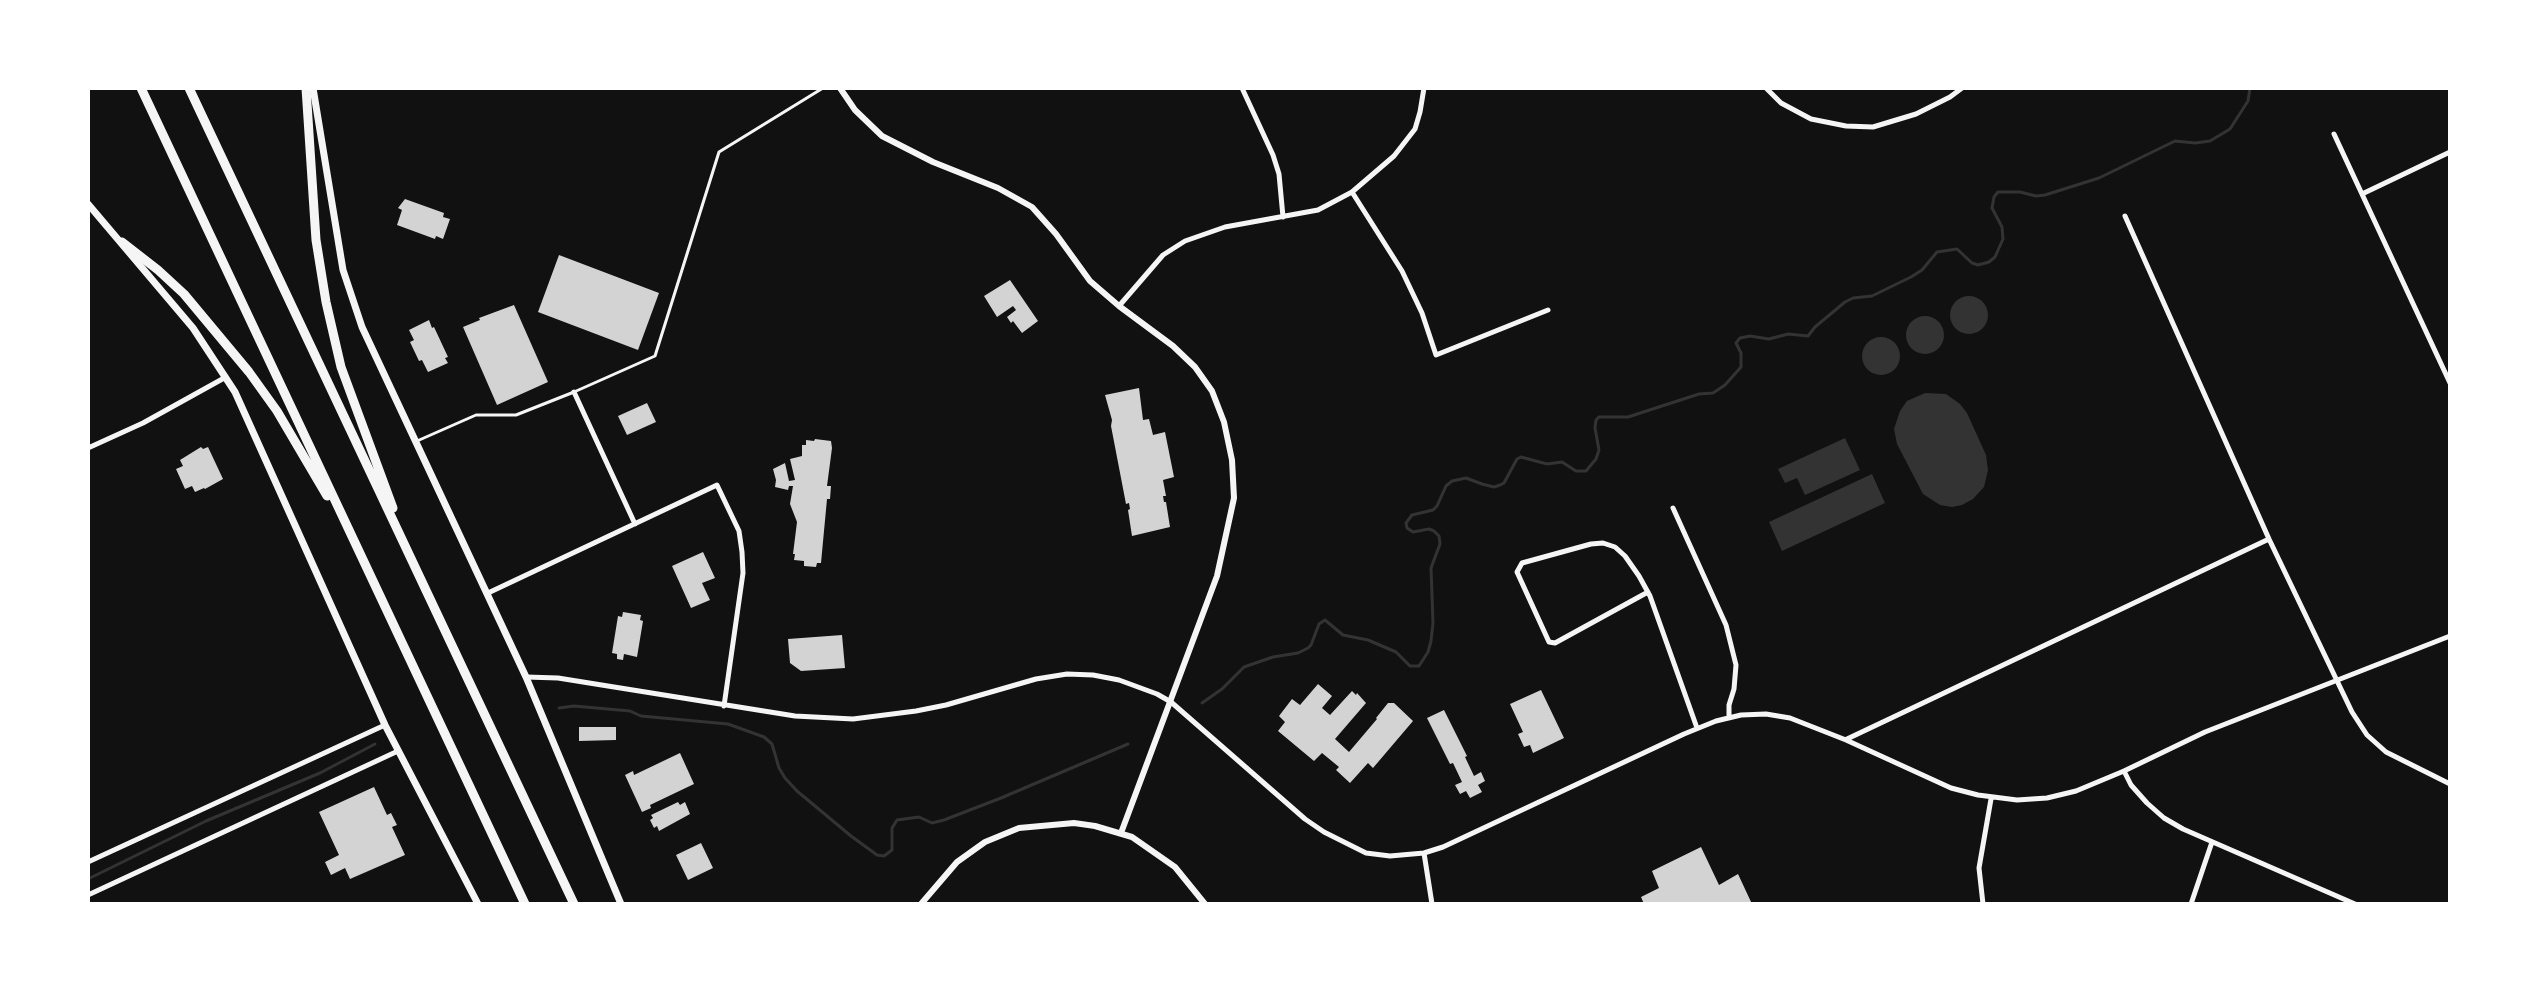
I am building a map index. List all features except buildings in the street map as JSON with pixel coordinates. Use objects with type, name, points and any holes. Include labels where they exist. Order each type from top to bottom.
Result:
[{"type":"highway","points":[[141,88],[525,904]]},
{"type":"highway","points":[[189,88],[574,904]]},
{"type":"highway","points":[[306,88],[316,240],[326,302],[341,367],[415,568]]},
{"type":"highway","points":[[122,242],[184,294],[249,372],[277,411],[357,546]]},
{"type":"main road","points":[[313,88],[343,270],[362,327],[526,677],[621,904]]},
{"type":"main road","points":[[88,204],[193,328],[226,376],[245,411],[385,725],[478,904]]},
{"type":"street","points":[[840,88],[855,110],[882,136],[933,162],[998,188],[1032,207],[1090,281],[1195,367],[1212,391],[1224,422],[1232,460],[1234,498],[1217,576],[1121,833]]},
{"type":"street","points":[[1242,88],[1273,155],[1279,174],[1283,217]]},
{"type":"street","points":[[1119,306],[1155,263],[1185,241],[1225,227],[1318,210],[1352,192],[1394,156],[1415,129],[1424,88]]},
{"type":"street","points":[[1766,88],[1781,103],[1811,119],[1846,126],[1873,127],[1916,114],[1962,88]]},
{"type":"street","points":[[2334,134],[2449,380]]},
{"type":"street","points":[[2362,194],[2450,152]]},
{"type":"street","points":[[1352,192],[1402,271],[1422,313],[1436,355],[1548,310]]},
{"type":"street","points":[[2125,216],[2269,539],[2336,680],[2367,735],[2386,752],[2450,784]]},
{"type":"street","points":[[88,448],[143,423],[226,376]]},
{"type":"street","points":[[574,392],[635,524]]},
{"type":"street","points":[[488,593],[717,485],[739,531],[743,573],[724,706]]},
{"type":"street","points":[[1673,508],[1726,625],[1736,665],[1729,717]]},
{"type":"street","points":[[1846,740],[2269,539]]},
{"type":"street","points":[[1648,592],[1555,643],[1549,642],[1517,572],[1518,566],[1536,558],[1603,543],[1615,547],[1625,556],[1648,592],[1697,728]]},
{"type":"street","points":[[526,677],[558,678],[795,716],[853,719],[946,705],[1036,679],[1067,674],[1119,680],[1171,702],[1324,832],[1366,853],[1390,856],[1424,853],[1462,840],[1697,728],[1729,717],[1754,713],[1778,716],[1846,740],[1951,788],[1991,799],[2047,798],[2076,791],[2205,732],[2450,636]]},
{"type":"street","points":[[88,862],[385,725]]},
{"type":"street","points":[[88,895],[398,751]]},
{"type":"street","points":[[2124,771],[2131,785],[2164,818],[2355,904]]},
{"type":"street","points":[[1983,904],[1979,868],[1991,799]]},
{"type":"street","points":[[921,904],[957,862],[985,842],[1036,824],[1074,823],[1132,837],[1175,867],[1205,904]]},
{"type":"street","points":[[2191,904],[2212,842]]},
{"type":"street","points":[[1424,853],[1432,904]]},
{"type":"lane","points":[[416,442],[476,415],[516,415],[655,356],[719,152],[823,88]]},
{"type":"shaded area","points":[[1969,296],[1983,301],[1988,315],[1983,329],[1969,334],[1955,329],[1950,315],[1955,301]]},
{"type":"shaded area","points":[[1925,316],[1939,321],[1944,335],[1939,349],[1925,354],[1911,349],[1906,335],[1911,321]]},
{"type":"shaded area","points":[[1881,337],[1895,342],[1900,356],[1895,370],[1881,375],[1867,370],[1862,356],[1867,342]]},
{"type":"shaded area","points":[[1925,393],[1946,394],[1960,404],[1986,455],[1988,470],[1984,487],[1962,505],[1940,505],[1923,494],[1897,444],[1894,429],[1900,411],[1907,401]]},
{"type":"shaded area","points":[[1845,438],[1860,470],[1805,495],[1797,478],[1785,483],[1778,469]]},
{"type":"shaded area","points":[[1872,474],[1885,503],[1782,551],[1769,522]]},
{"type":"waterway","points":[[1202,703],[1244,667],[1308,648],[1319,624],[1325,620],[1343,635],[1368,640],[1396,652],[1410,666],[1419,666],[1431,641],[1431,568],[1440,544],[1439,536],[1434,531],[1413,532],[1406,523],[1412,515],[1433,510],[1452,481],[1466,478],[1494,487],[1500,485],[1521,457],[1547,464],[1562,462],[1576,471],[1586,471],[1599,450],[1595,428],[1599,417],[1628,417],[1699,394],[1713,393],[1741,367],[1741,353],[1736,343],[1740,338],[1769,339],[1788,334],[1808,336],[1845,302],[1872,296],[1911,277],[1922,270],[1937,252],[1957,249],[1972,263],[1989,262],[1995,257],[2003,239],[2002,227],[1992,208],[1998,192],[2045,195],[2099,178],[2175,141],[2210,141],[2230,129],[2248,101],[2250,88]]},
{"type":"waterway","points":[[559,708],[574,706],[630,711],[641,716],[728,724],[764,737],[772,744],[785,778],[797,791],[851,836],[877,855],[884,856],[892,850],[892,828],[897,820],[919,817],[932,823],[944,820],[1128,744]]},
{"type":"waterway","points":[[88,879],[206,821],[320,773],[375,744]]}]
